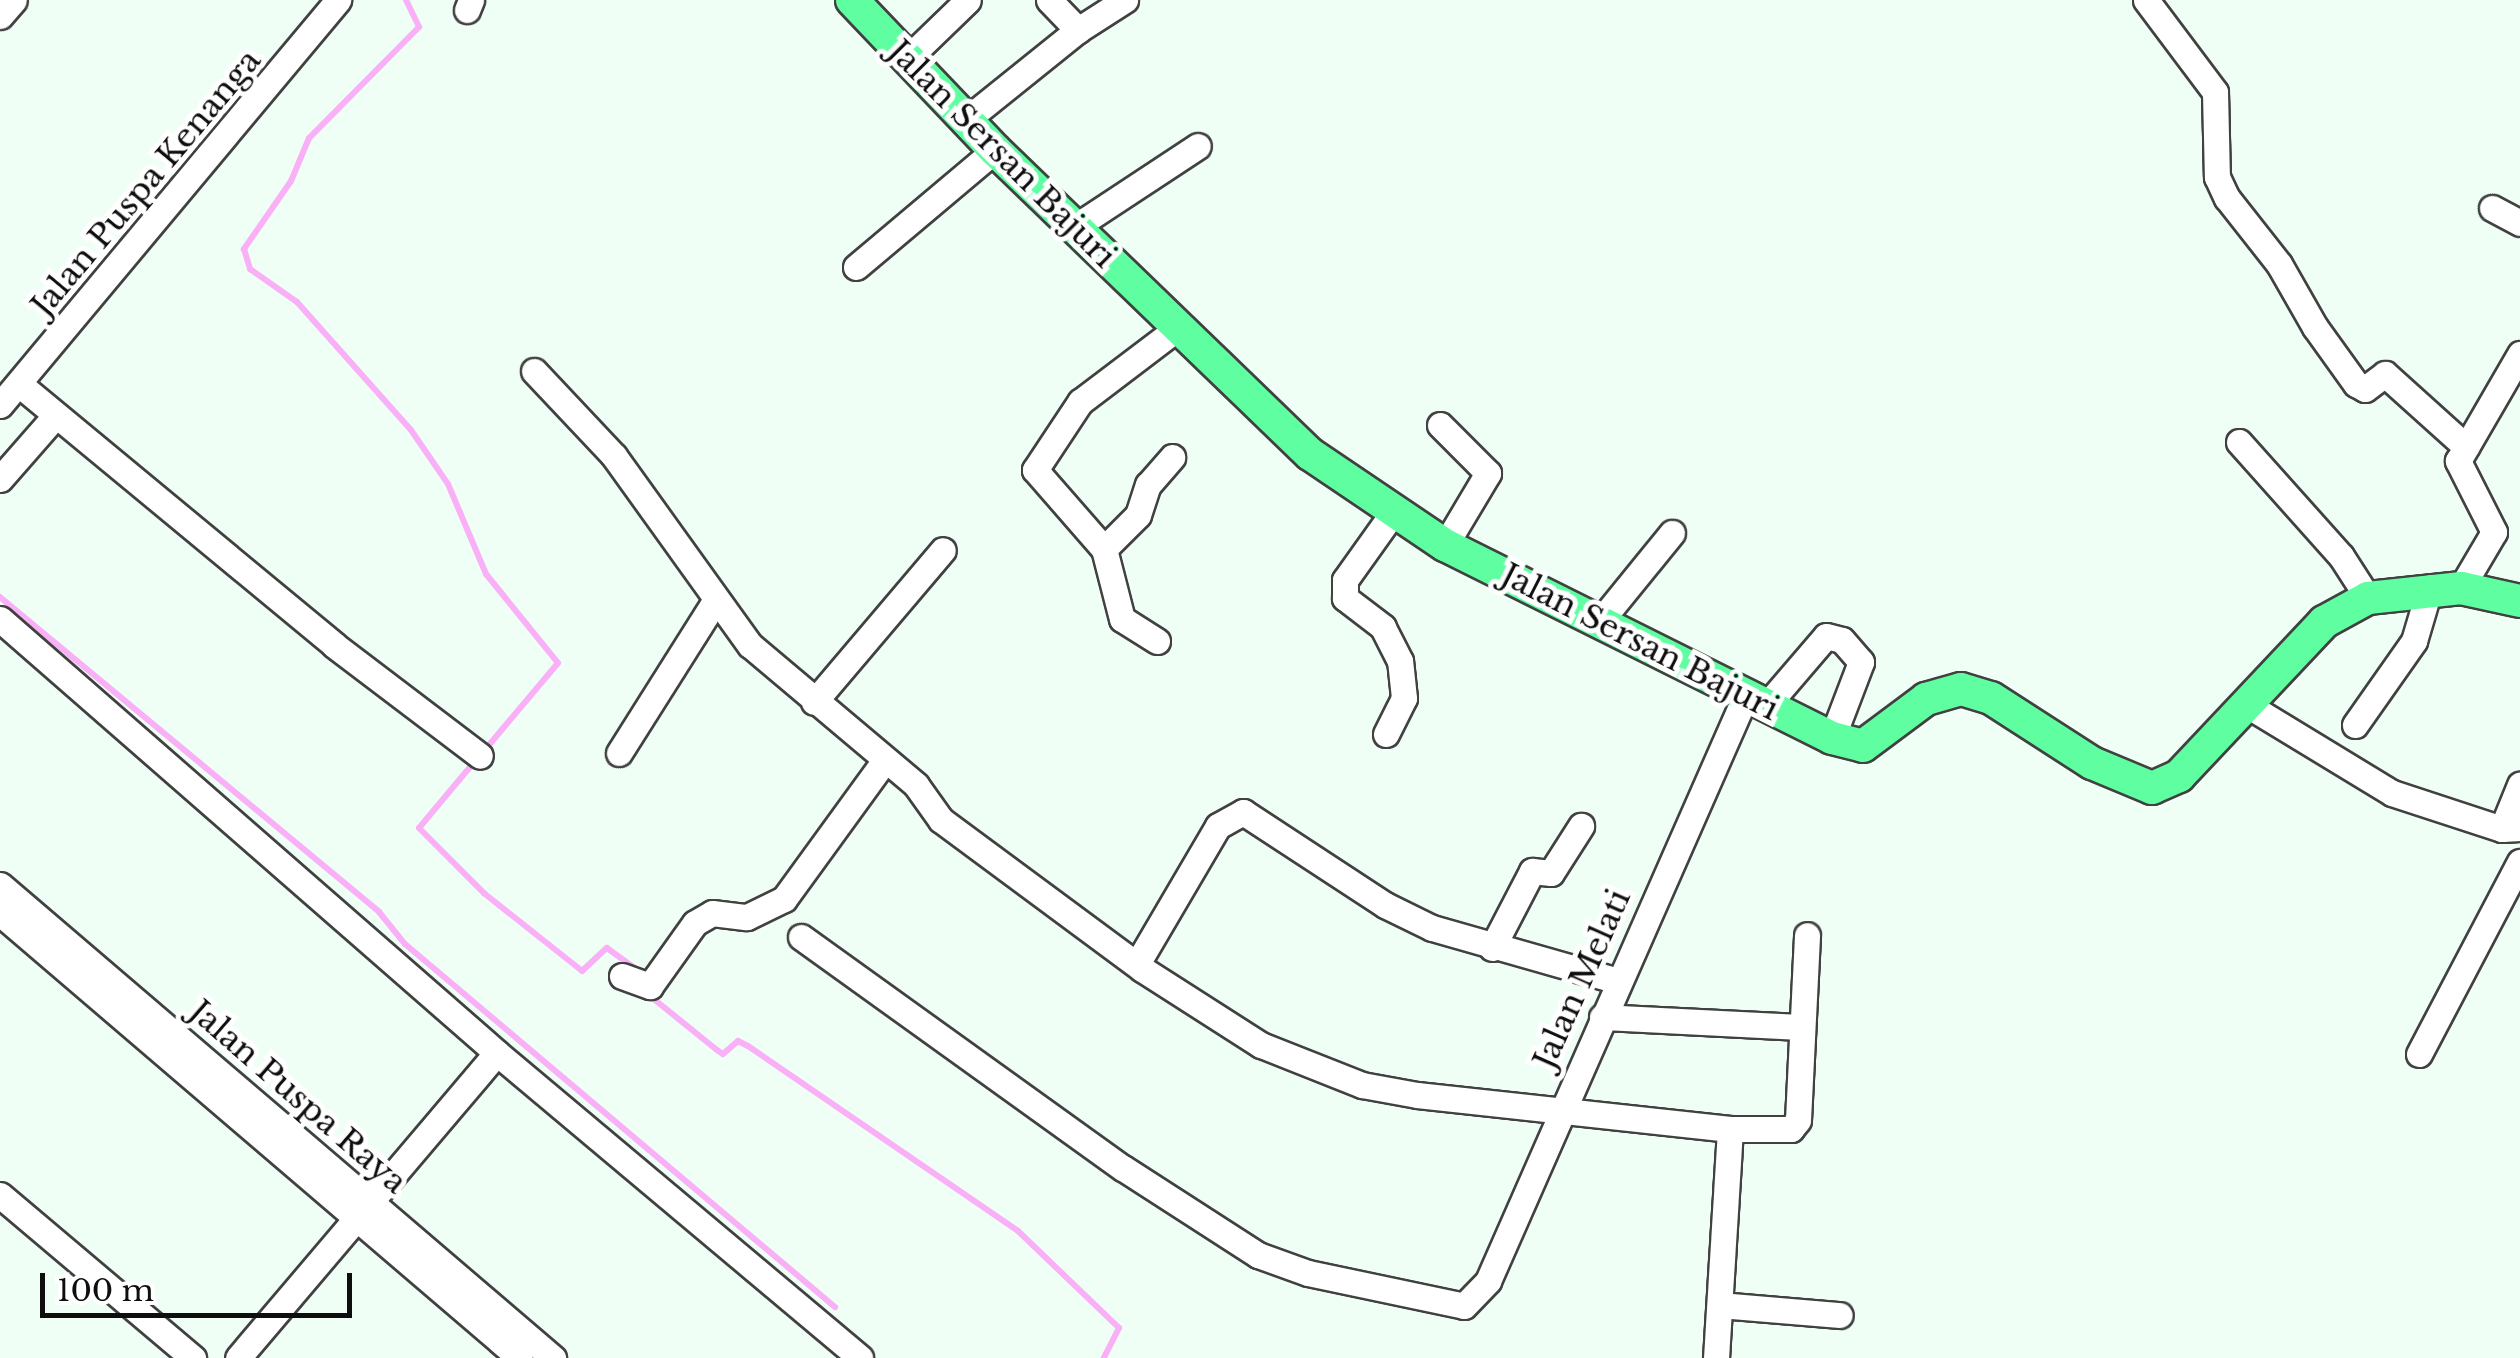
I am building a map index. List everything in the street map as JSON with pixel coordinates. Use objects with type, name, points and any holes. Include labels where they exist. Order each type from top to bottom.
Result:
[{"type":"main road","name":"Jalan Sersan Bajuri","points":[[852,0],[995,150],[1176,329],[1310,454],[1392,514],[1445,545],[1602,618],[1832,738],[1863,746],[1926,699],[1961,689],[1991,698],[2092,763],[2152,788],[2179,776],[2324,622],[2368,598],[2446,588],[2520,601]]},
{"type":"street","points":[[0,16],[14,0]]},
{"type":"street","points":[[906,60],[968,0]]},
{"type":"street","points":[[1049,0],[1078,30]]},
{"type":"street","points":[[966,120],[1078,30],[1125,0]]},
{"type":"street","points":[[2146,0],[2216,92],[2217,177],[2315,327],[2356,384],[2365,390],[2385,374],[2466,447]]},
{"type":"street","name":"Jalan Puspa Kenanga","points":[[0,405],[332,3]]},
{"type":"street","points":[[1075,227],[1198,146]]},
{"type":"street","points":[[856,268],[995,150]]},
{"type":"street","points":[[2492,208],[2520,224]]},
{"type":"street","points":[[1156,641],[1122,620],[1104,549],[1035,470],[1080,402],[1176,329]]},
{"type":"street","points":[[2355,725],[2414,641],[2429,610],[2494,532],[2459,472],[2466,447],[2520,354]]},
{"type":"street","points":[[534,371],[614,456],[715,602],[750,644],[916,785],[941,820],[1136,964],[1244,1036],[1362,1085],[1559,1112],[1730,1129],[1797,1124],[1798,1026],[1807,935]]},
{"type":"street","points":[[19,384],[480,756]]},
{"type":"street","points":[[0,479],[56,415]]},
{"type":"street","points":[[1440,425],[1488,473],[1445,545]]},
{"type":"street","points":[[2239,442],[2342,556],[2368,598]]},
{"type":"street","points":[[1104,549],[1138,516],[1148,485],[1172,457]]},
{"type":"street","points":[[1386,734],[1404,698],[1400,662],[1383,627],[1345,598],[1345,580],[1392,514]]},
{"type":"street","points":[[1602,618],[1672,533]]},
{"type":"street","points":[[814,702],[943,550]]},
{"type":"street","points":[[619,754],[715,602]]},
{"type":"street","points":[[0,619],[497,1053],[860,1358]]},
{"type":"street","name":"Jalan Melati","points":[[800,937],[1122,1168],[1258,1256],[1456,1306],[1471,1304],[1482,1292],[1618,981],[1756,701],[1826,636],[1842,640],[1861,662],[1832,738]]},
{"type":"street","points":[[2244,703],[2392,793],[2511,829],[2520,785]]},
{"type":"street","points":[[622,976],[650,986],[696,922],[712,913],[747,917],[784,899],[885,760]]},
{"type":"street","points":[[1136,964],[1218,826],[1234,812],[1252,814],[1385,905],[1492,948],[1618,981]]},
{"type":"street","points":[[1492,948],[1532,871],[1551,873],[1581,826]]},
{"type":"street","points":[[2419,1054],[2520,862]]},
{"type":"street","name":"Jalan Puspa Raya","points":[[0,886],[363,1210],[520,1358]]},
{"type":"street","name":"Jalan Puspa Raya","points":[[0,913],[363,1210],[553,1358]]},
{"type":"street","points":[[1602,1017],[1798,1026]]},
{"type":"street","points":[[238,1358],[497,1053]]},
{"type":"street","points":[[1716,1358],[1730,1129]]},
{"type":"street","points":[[0,1195],[193,1358]]},
{"type":"street","points":[[1720,1304],[1840,1315]]},
{"type":"waterway","points":[[406,0],[419,27],[309,138],[291,181],[244,249],[250,269],[297,302],[411,430],[448,484],[486,574],[558,663],[483,752]]},
{"type":"waterway","points":[[0,597],[379,912],[405,944],[835,1307]]},
{"type":"waterway","points":[[475,761],[419,828],[485,894],[582,971],[607,948],[639,971]]},
{"type":"waterway","points":[[660,991],[655,1000],[717,1050],[723,1054],[738,1041],[748,1046],[1018,1231],[1119,1328],[1104,1358]]}]
